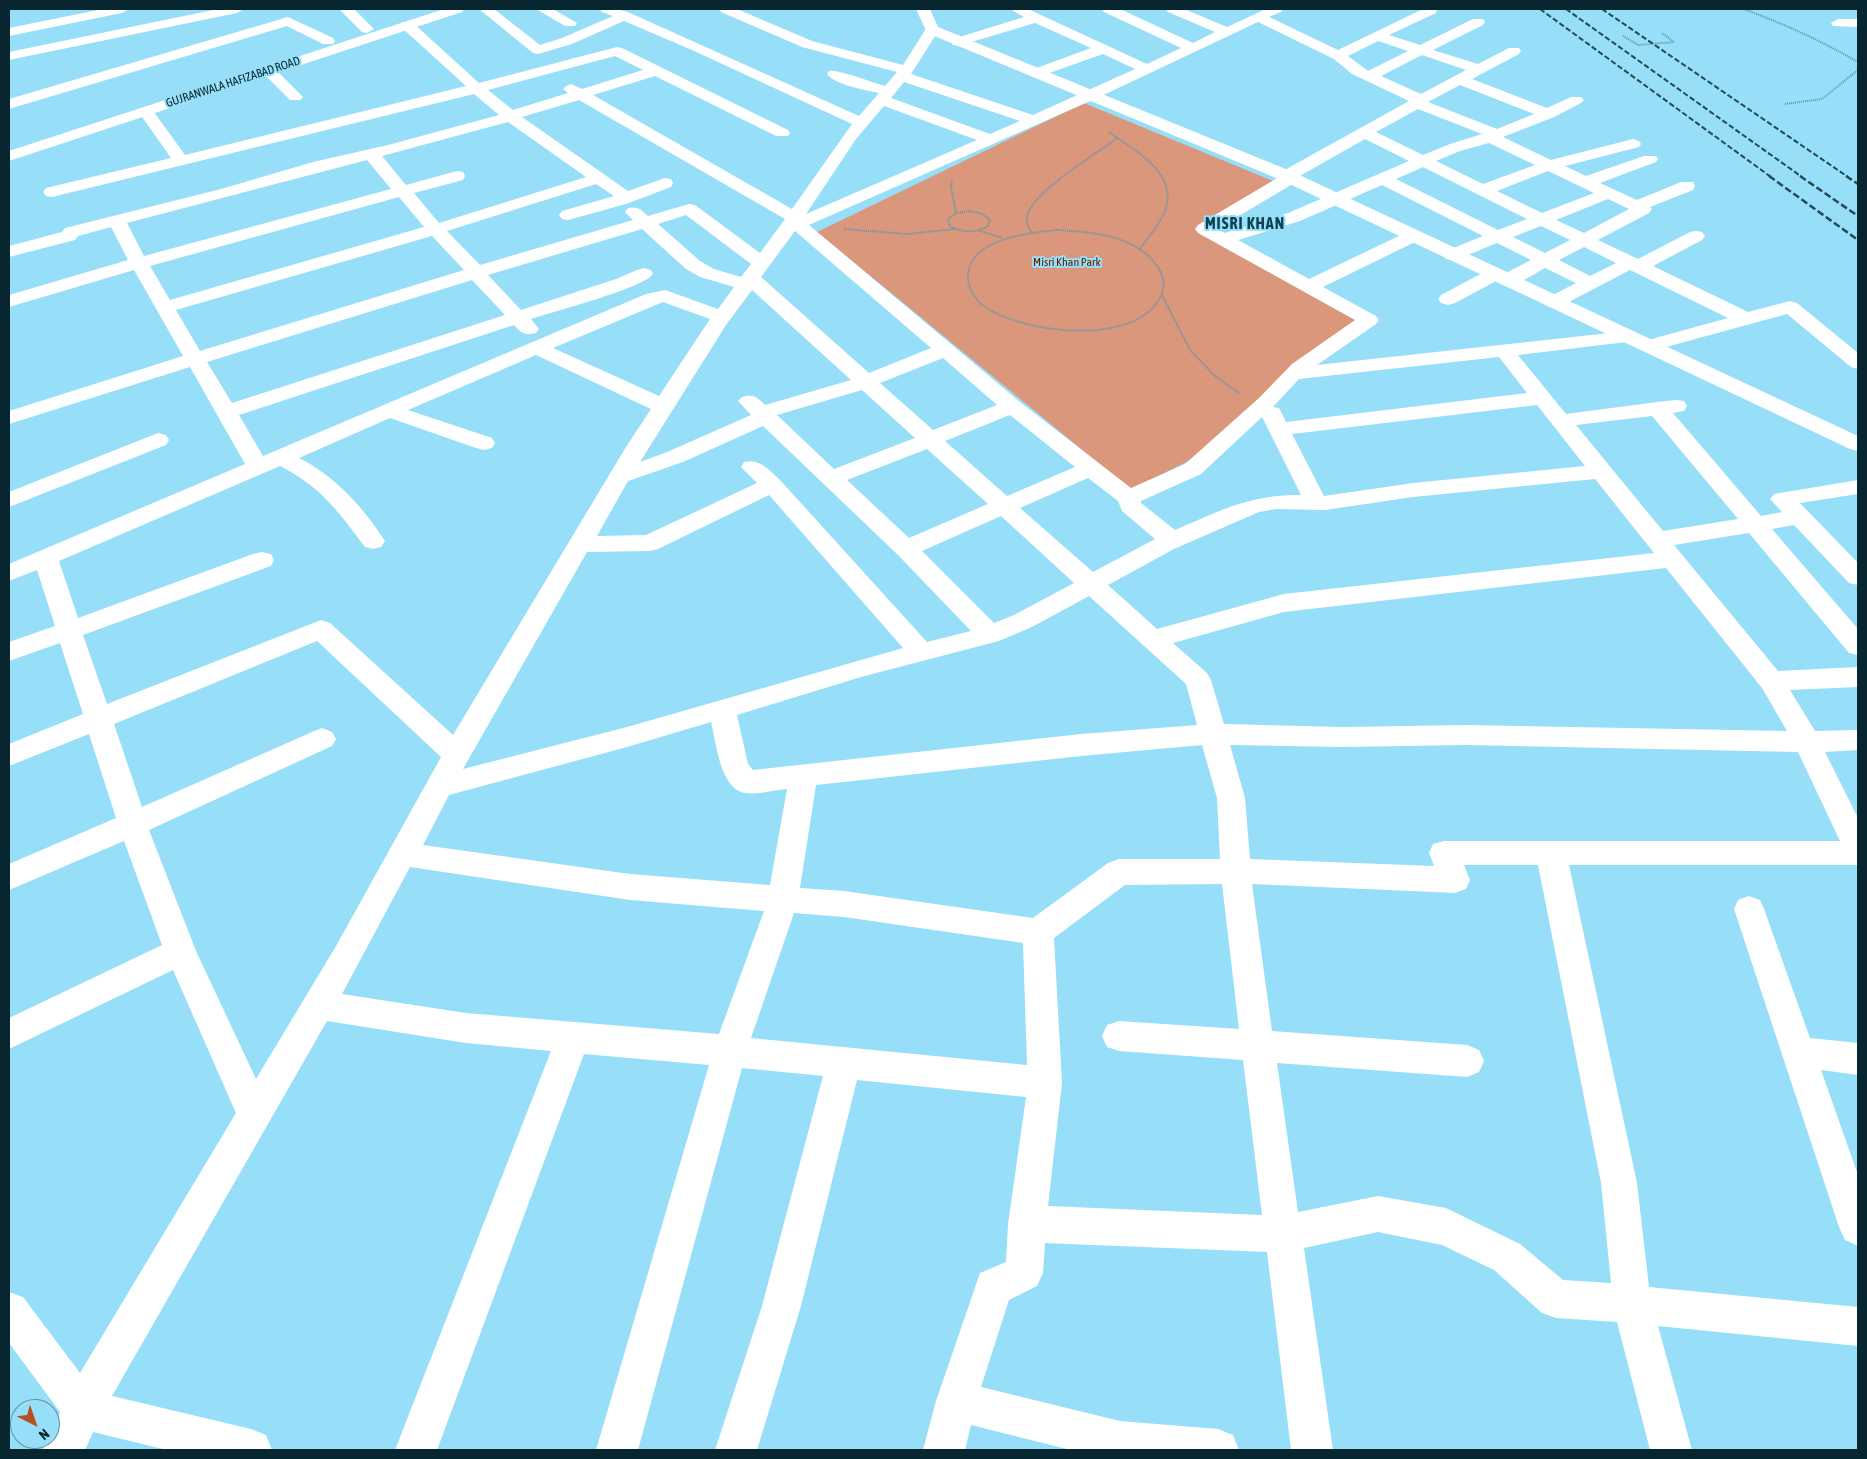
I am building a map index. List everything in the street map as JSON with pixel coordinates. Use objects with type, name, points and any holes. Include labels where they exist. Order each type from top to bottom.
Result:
[{"type":"street","points":[[9,32],[122,9]]},
{"type":"street","points":[[157,9],[168,23]]},
{"type":"street","points":[[9,56],[237,9]]},
{"type":"street","points":[[346,9],[367,29]]},
{"type":"street","name":"GUJRANWALA HAFIZABAD ROAD","points":[[9,156],[269,71],[429,9]]},
{"type":"street","name":"GUJRANWALA HAFIZABAD ROAD","points":[[9,144],[367,29],[402,19],[457,9]]},
{"type":"street","points":[[486,9],[538,50],[568,41],[625,16]]},
{"type":"street","points":[[549,12],[572,9]]},
{"type":"street","points":[[607,9],[652,27],[862,123]]},
{"type":"street","points":[[726,9],[895,84],[990,139]]},
{"type":"street","points":[[748,19],[761,9]]},
{"type":"street","points":[[1017,9],[1148,69]]},
{"type":"street","points":[[1112,9],[1193,48]]},
{"type":"street","points":[[1173,9],[1227,32]]},
{"type":"street","points":[[798,222],[1092,95],[1276,9]]},
{"type":"street","points":[[1339,56],[1431,10]]},
{"type":"street","points":[[549,12],[570,23]]},
{"type":"street","points":[[1258,17],[1339,56],[1347,64],[1368,76],[1412,94],[1417,98],[1417,103]]},
{"type":"street","points":[[958,42],[1036,18]]},
{"type":"street","points":[[402,19],[476,88],[510,116],[598,178],[623,198],[645,222],[693,265],[705,271],[752,275]]},
{"type":"street","points":[[64,1450],[82,1409],[319,1005],[456,755],[620,476],[721,317],[752,275],[798,222],[850,136],[895,84],[928,20],[958,42],[1092,95],[1289,177],[1858,444]]},
{"type":"street","points":[[9,104],[288,21],[328,41]]},
{"type":"street","points":[[1368,76],[1478,22]]},
{"type":"street","points":[[1838,23],[1858,22]]},
{"type":"street","points":[[637,34],[652,27]]},
{"type":"street","points":[[1378,36],[1480,70]]},
{"type":"street","points":[[52,192],[545,71],[620,46],[656,71],[782,133]]},
{"type":"street","points":[[1036,73],[1103,49]]},
{"type":"street","points":[[1129,498],[1193,469],[1264,404],[1299,368],[1369,320],[1204,229],[1417,103],[1514,51]]},
{"type":"street","points":[[269,71],[295,97]]},
{"type":"street","points":[[545,71],[580,94],[798,222],[1012,407],[1129,498],[1130,506],[1172,540]]},
{"type":"street","points":[[9,252],[117,221],[510,116],[656,71]]},
{"type":"street","points":[[834,74],[854,82],[895,84],[1033,120]]},
{"type":"street","points":[[1460,80],[1548,114]]},
{"type":"street","points":[[1224,239],[1294,217],[1456,147],[1472,144],[1548,114],[1576,100]]},
{"type":"street","points":[[1417,103],[1493,135],[1549,165],[1643,209],[1544,261],[1448,299]]},
{"type":"street","points":[[146,111],[181,160]]},
{"type":"street","points":[[1365,133],[1746,318]]},
{"type":"street","points":[[1483,190],[1549,165],[1633,144]]},
{"type":"street","points":[[371,154],[435,229],[518,317],[540,346],[663,406]]},
{"type":"street","points":[[1586,182],[1650,159]]},
{"type":"street","points":[[9,301],[138,262],[457,176]]},
{"type":"street","points":[[166,307],[485,215],[598,178]]},
{"type":"street","points":[[1382,179],[1590,284]]},
{"type":"street","points":[[568,214],[623,198],[665,183]]},
{"type":"street","points":[[1636,206],[1687,186]]},
{"type":"street","points":[[1452,255],[1608,193]]},
{"type":"street","points":[[9,418],[475,272],[689,209],[752,275],[866,382],[1198,680],[1231,798],[1238,900],[1312,1450]]},
{"type":"street","points":[[117,221],[138,262],[258,466]]},
{"type":"street","points":[[1310,286],[1413,236]]},
{"type":"street","points":[[1554,302],[1696,236]]},
{"type":"street","points":[[9,572],[649,300],[705,271]]},
{"type":"street","points":[[225,412],[623,283],[644,274]]},
{"type":"street","points":[[623,283],[649,300],[665,296],[721,317]]},
{"type":"street","points":[[1648,346],[1790,307],[1858,363]]},
{"type":"street","points":[[1293,374],[1628,337]]},
{"type":"street","points":[[620,476],[675,457],[759,410],[793,405],[866,382],[945,350]]},
{"type":"street","points":[[1505,352],[1771,681],[1806,742],[1858,847]]},
{"type":"street","points":[[1279,429],[1543,398]]},
{"type":"street","points":[[1264,404],[1279,429],[1316,503]]},
{"type":"street","points":[[832,478],[1012,407]]},
{"type":"street","points":[[1561,421],[1667,407],[1756,524],[1858,646]]},
{"type":"street","points":[[759,410],[906,549],[990,635]]},
{"type":"street","points":[[389,411],[484,443]]},
{"type":"street","points":[[9,500],[158,440]]},
{"type":"street","points":[[280,457],[307,471],[340,498],[374,542]]},
{"type":"street","points":[[752,466],[772,485],[922,653]]},
{"type":"street","points":[[906,549],[1091,468]]},
{"type":"street","points":[[439,786],[627,737],[861,668],[990,635],[1023,621],[1172,540],[1254,506],[1276,502],[1316,503],[1413,490],[1602,471]]},
{"type":"street","points":[[580,544],[650,543],[772,485]]},
{"type":"street","points":[[1853,494],[1782,499],[1858,576]]},
{"type":"street","points":[[1657,540],[1800,517]]},
{"type":"street","points":[[45,557],[133,824],[180,951],[255,1114]]},
{"type":"street","points":[[1152,639],[1284,603],[1673,559]]},
{"type":"street","points":[[9,652],[262,560]]},
{"type":"street","points":[[9,755],[322,629],[456,755]]},
{"type":"street","points":[[1771,681],[1858,678]]},
{"type":"street","points":[[722,709],[736,767],[746,782],[1081,745],[1213,734],[1343,737],[1466,735],[1806,742],[1858,740]]},
{"type":"street","points":[[9,877],[133,824],[322,739]]},
{"type":"street","points":[[617,1450],[730,1051],[783,900],[803,776]]},
{"type":"street","points":[[403,854],[630,887],[844,904],[1038,932],[1119,872],[1236,871],[1455,880],[1444,853],[1858,853]]},
{"type":"street","points":[[1551,853],[1619,1183],[1632,1304],[1671,1450]]},
{"type":"street","points":[[1749,910],[1858,1226]]},
{"type":"street","points":[[944,1450],[956,1401],[994,1287],[1024,1272],[1027,1224],[1045,1083],[1038,932]]},
{"type":"street","points":[[9,1034],[180,951]]},
{"type":"street","points":[[319,1005],[466,1028],[730,1051],[1045,1083]]},
{"type":"street","points":[[1119,1036],[1467,1061]]},
{"type":"street","points":[[416,1450],[573,1037]]},
{"type":"street","points":[[1798,1052],[1858,1058]]},
{"type":"street","points":[[736,1450],[754,1400],[799,1247],[844,1062]]},
{"type":"street","points":[[1027,1224],[1284,1234],[1378,1214],[1446,1227],[1507,1257],[1556,1299],[1632,1304],[1858,1327]]},
{"type":"street","points":[[9,1311],[82,1409],[251,1450]]},
{"type":"street","points":[[956,1401],[1120,1442],[1218,1450]]},
{"type":"path","points":[[1743,9],[1771,19],[1828,45],[1853,57],[1858,62]]},
{"type":"path","points":[[1623,36],[1638,45],[1674,42],[1662,33]]},
{"type":"path","points":[[1785,104],[1822,99],[1858,70]]},
{"type":"path","points":[[1109,132],[1161,174],[1168,189],[1168,203],[1165,212],[1139,250]]},
{"type":"path","points":[[1031,232],[1027,217],[1041,196],[1057,181],[1117,138]]},
{"type":"path","points":[[952,180],[951,187],[956,213]]},
{"type":"path","points":[[955,229],[950,226],[948,219],[956,213],[970,211],[987,216],[990,222],[979,230]]},
{"type":"path","points":[[798,222],[891,234],[918,234],[955,229],[966,231],[979,230],[997,237],[1006,238]]},
{"type":"path","points":[[1057,230],[1084,231],[1109,237],[1139,250],[1151,258],[1159,267],[1163,277],[1162,295],[1157,303],[1138,317],[1126,323],[1094,330],[1058,331],[1028,326],[1001,317],[982,304],[970,290],[967,275],[972,260],[986,248],[1006,238],[1031,232],[1057,230]]},
{"type":"path","points":[[1162,295],[1190,350],[1199,361],[1220,380],[1246,398],[1264,404]]},
{"type":"green space","name":"Misri Khan Park","points":[[1084,103],[1273,181],[1198,228],[1359,319],[1196,457],[1131,490],[817,232]]},
{"type":"railway","points":[[1540,9],[1771,177]]},
{"type":"railway","points":[[1566,9],[1802,177]]},
{"type":"railway","points":[[1602,9],[1848,177]]},
{"type":"railway","points":[[1769,176],[1858,240]]},
{"type":"railway","points":[[1800,176],[1858,216]]},
{"type":"railway","points":[[1846,176],[1858,184]]},
{"type":"district","name":"MISRI KHAN","points":[[1245,224]]}]
